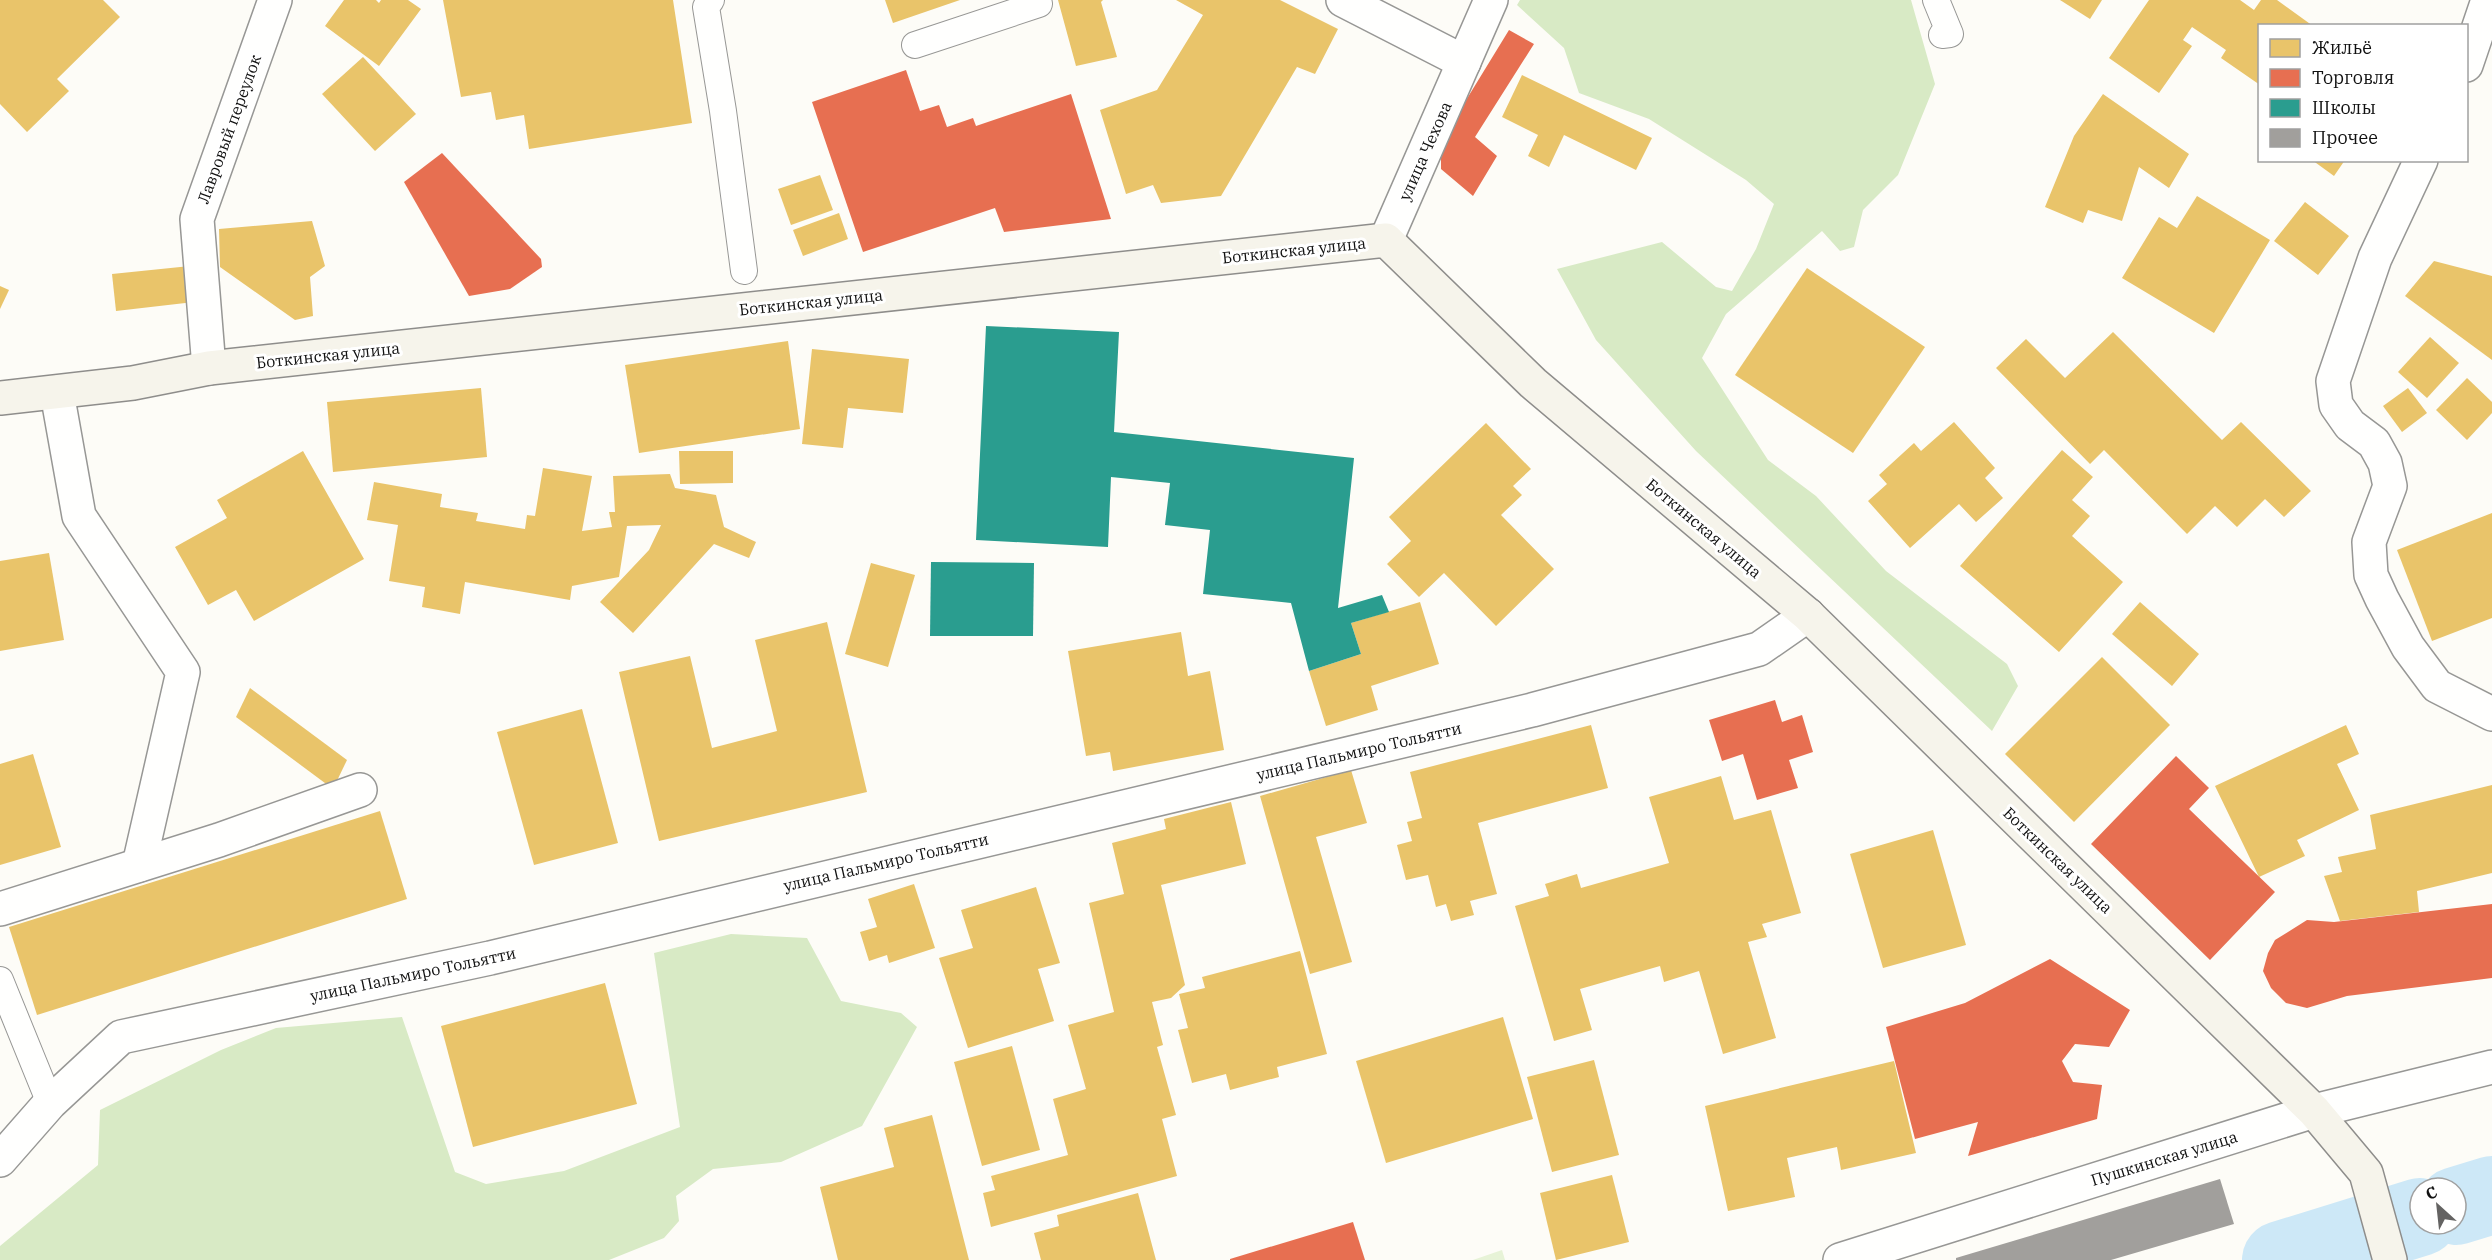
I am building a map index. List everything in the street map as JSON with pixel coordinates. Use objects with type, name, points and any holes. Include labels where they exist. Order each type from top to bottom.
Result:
[{"type":"main road","name":"Боткинская улица","points":[[0,398],[133,383],[209,368],[1386,240],[1533,383],[1808,615],[2314,1111],[2366,1173],[2390,1260]]},
{"type":"street","name":"Лавровый переулок","points":[[209,368],[197,219],[275,0]]},
{"type":"street","points":[[1343,0],[1464,62]]},
{"type":"street","name":"улица Чехова","points":[[1386,240],[1491,0]]},
{"type":"street","points":[[2468,59],[2488,0]]},
{"type":"street","points":[[2420,162],[2375,258],[2333,381],[2336,405],[2350,425],[2374,443],[2385,463],[2390,486],[2369,542],[2371,575],[2382,599],[2408,647],[2437,686],[2492,714]]},
{"type":"street","points":[[59,392],[58,404],[79,516],[183,672],[139,865]]},
{"type":"street","name":"улица Пальмиро Тольятти","points":[[0,1160],[50,1103],[121,1037],[490,958],[1532,710],[1759,649],[1808,615]]},
{"type":"street","points":[[0,909],[219,840],[360,790]]},
{"type":"street","name":"Пушкинская улица","points":[[1840,1260],[2314,1111],[2492,1067]]},
{"type":"lane","points":[[711,0],[706,7],[723,111],[744,271]]},
{"type":"lane","points":[[915,45],[1039,4],[1038,0]]},
{"type":"lane","points":[[1936,0],[1950,34],[1942,35]]},
{"type":"lane","points":[[0,980],[50,1103]]},
{"type":"green space","points":[[1520,0],[1911,0],[1935,84],[1898,175],[1863,210],[1854,247],[1840,251],[1822,231],[1726,314],[1702,358],[1768,460],[1816,496],[1886,571],[2007,664],[2018,686],[1992,731],[1696,451],[1596,340],[1557,269],[1662,242],[1716,287],[1732,291],[1756,249],[1774,204],[1746,180],[1649,119],[1579,93],[1564,48],[1517,5]]},
{"type":"green space","points":[[731,934],[807,938],[841,1001],[901,1013],[917,1027],[862,1126],[781,1162],[713,1169],[676,1196],[679,1221],[664,1238],[609,1260],[0,1260],[0,1246],[98,1165],[100,1110],[221,1050],[276,1028],[402,1017],[455,1172],[486,1184],[564,1171],[680,1127],[654,953]]},
{"type":"green space","points":[[1502,1250],[1505,1260],[1473,1260]]},
{"type":"building: Жильё","points":[[0,0],[103,0],[120,17],[57,79],[69,91],[27,132],[0,104]]},
{"type":"building: Жильё","points":[[344,0],[376,0],[379,3],[381,0],[408,0],[421,9],[379,66],[325,26]]},
{"type":"building: Жильё","points":[[443,0],[673,0],[692,123],[529,149],[524,115],[496,120],[491,92],[461,97]]},
{"type":"building: Жильё","points":[[885,0],[960,0],[893,23]]},
{"type":"building: Жильё","points":[[1058,0],[1103,0],[1101,2],[1117,57],[1076,66]]},
{"type":"building: Жильё","points":[[1176,0],[1280,0],[1338,29],[1315,74],[1297,67],[1221,196],[1161,203],[1153,185],[1126,194],[1100,110],[1157,90],[1203,15]]},
{"type":"building: Жильё","points":[[2060,0],[2102,0],[2090,19]]},
{"type":"building: Жильё","points":[[2149,0],[2240,0],[2254,10],[2261,0],[2277,0],[2310,24],[2258,24],[2258,84],[2221,58],[2226,50],[2192,27],[2183,40],[2192,46],[2159,93],[2109,58]]},
{"type":"building: Жильё","points":[[363,57],[416,114],[375,151],[322,94]]},
{"type":"building: Жильё","points":[[1522,75],[1652,138],[1636,170],[1564,135],[1549,167],[1528,156],[1538,135],[1502,117]]},
{"type":"building: Жильё","points":[[2103,94],[2189,154],[2169,188],[2139,167],[2122,221],[2088,210],[2083,223],[2045,207],[2074,136]]},
{"type":"building: Жильё","points":[[2315,162],[2344,162],[2334,176]]},
{"type":"building: Жильё","points":[[820,175],[833,210],[791,225],[778,189]]},
{"type":"building: Жильё","points":[[2197,196],[2270,240],[2214,333],[2122,278],[2159,217],[2177,228]]},
{"type":"building: Жильё","points":[[2305,202],[2349,236],[2318,275],[2274,241]]},
{"type":"building: Жильё","points":[[839,213],[848,239],[803,256],[793,230]]},
{"type":"building: Жильё","points":[[312,221],[325,266],[310,277],[313,316],[295,320],[220,267],[219,229]]},
{"type":"building: Жильё","points":[[2434,261],[2492,276],[2492,360],[2405,296]]},
{"type":"building: Жильё","points":[[190,266],[194,302],[116,311],[112,274]]},
{"type":"building: Жильё","points":[[1807,268],[1925,347],[1853,453],[1735,375]]},
{"type":"building: Жильё","points":[[0,286],[9,290],[0,309]]},
{"type":"building: Жильё","points":[[2113,332],[2222,440],[2241,422],[2311,491],[2284,517],[2265,499],[2237,527],[2215,506],[2187,534],[2104,450],[2090,464],[1996,368],[2026,339],[2065,378]]},
{"type":"building: Жильё","points":[[2430,337],[2459,363],[2427,398],[2398,372]]},
{"type":"building: Жильё","points":[[788,341],[800,429],[639,453],[625,365]]},
{"type":"building: Жильё","points":[[812,349],[909,359],[903,413],[848,408],[843,448],[802,444]]},
{"type":"building: Жильё","points":[[2467,378],[2492,402],[2492,413],[2467,440],[2436,410]]},
{"type":"building: Жильё","points":[[481,388],[487,457],[333,472],[327,402]]},
{"type":"building: Жильё","points":[[2408,388],[2427,413],[2402,432],[2383,406]]},
{"type":"building: Жильё","points":[[1954,422],[1995,468],[1985,478],[2003,498],[1976,522],[1959,504],[1910,548],[1868,501],[1887,484],[1879,475],[1914,443],[1921,451]]},
{"type":"building: Жильё","points":[[1486,423],[1531,469],[1513,486],[1522,495],[1501,515],[1554,569],[1496,626],[1444,573],[1419,597],[1387,564],[1411,541],[1389,517]]},
{"type":"building: Жильё","points":[[2062,450],[2093,477],[2072,500],[2090,516],[2072,536],[2123,582],[2059,652],[1960,566]]},
{"type":"building: Жильё","points":[[303,451],[364,559],[254,621],[236,590],[208,605],[175,547],[227,518],[217,500]]},
{"type":"building: Жильё","points":[[679,451],[733,451],[733,483],[680,484]]},
{"type":"building: Жильё","points":[[543,468],[592,476],[582,531],[612,527],[609,512],[615,512],[613,476],[670,474],[675,488],[716,495],[724,527],[756,542],[749,558],[714,544],[633,633],[600,602],[649,550],[661,525],[627,526],[619,577],[572,586],[570,600],[465,582],[460,614],[422,607],[425,587],[389,581],[398,525],[367,520],[374,482],[442,494],[440,507],[478,513],[476,521],[525,529],[527,515],[535,516]]},
{"type":"building: Жильё","points":[[2492,513],[2492,618],[2432,641],[2397,550]]},
{"type":"building: Жильё","points":[[49,553],[64,640],[0,651],[0,561]]},
{"type":"building: Жильё","points":[[871,563],[915,575],[888,667],[845,654]]},
{"type":"building: Жильё","points":[[1420,602],[1439,664],[1371,686],[1378,710],[1326,726],[1309,671],[1361,654],[1351,623]]},
{"type":"building: Жильё","points":[[2140,602],[2199,654],[2172,686],[2112,634]]},
{"type":"building: Жильё","points":[[827,622],[867,792],[659,841],[619,672],[690,656],[712,748],[777,731],[755,640]]},
{"type":"building: Жильё","points":[[1181,632],[1188,676],[1210,671],[1224,750],[1113,771],[1110,752],[1086,756],[1068,651]]},
{"type":"building: Жильё","points":[[2102,657],[2170,725],[2074,822],[2005,754]]},
{"type":"building: Жильё","points":[[250,688],[347,760],[333,789],[236,717]]},
{"type":"building: Жильё","points":[[582,709],[618,843],[534,865],[497,732]]},
{"type":"building: Жильё","points":[[1591,725],[1608,788],[1478,823],[1497,894],[1470,901],[1474,915],[1451,921],[1446,904],[1436,907],[1428,875],[1406,880],[1397,845],[1412,841],[1407,822],[1422,818],[1410,772]]},
{"type":"building: Жильё","points":[[2346,725],[2359,754],[2337,764],[2359,810],[2297,840],[2305,856],[2259,877],[2215,786]]},
{"type":"building: Жильё","points":[[33,754],[61,847],[0,865],[0,764]]},
{"type":"building: Жильё","points":[[1351,770],[1367,823],[1316,837],[1352,962],[1310,974],[1260,796]]},
{"type":"building: Жильё","points":[[1721,776],[1734,820],[1771,810],[1801,913],[1762,924],[1767,937],[1748,942],[1776,1038],[1723,1054],[1699,971],[1664,982],[1660,966],[1580,989],[1592,1030],[1554,1041],[1515,906],[1549,896],[1545,884],[1577,874],[1581,888],[1669,863],[1649,797]]},
{"type":"building: Жильё","points":[[2492,785],[2492,873],[2417,891],[2419,912],[2340,921],[2324,876],[2342,872],[2338,857],[2376,849],[2370,815]]},
{"type":"building: Жильё","points":[[1231,802],[1246,864],[1161,885],[1185,985],[1171,998],[1152,1002],[1163,1045],[1157,1047],[1176,1115],[1162,1119],[1177,1176],[991,1227],[983,1193],[995,1190],[991,1176],[1068,1155],[1053,1099],[1086,1089],[1068,1025],[1114,1012],[1089,903],[1124,894],[1112,843],[1166,829],[1164,819]]},
{"type":"building: Жильё","points":[[380,811],[407,899],[37,1015],[9,927]]},
{"type":"building: Жильё","points":[[1933,830],[1966,945],[1883,968],[1850,854]]},
{"type":"building: Жильё","points":[[914,884],[935,948],[889,963],[887,955],[869,961],[860,932],[877,927],[868,899]]},
{"type":"building: Жильё","points":[[1036,887],[1060,963],[1038,969],[1054,1021],[968,1048],[939,958],[973,948],[961,910]]},
{"type":"building: Жильё","points":[[1300,951],[1327,1054],[1277,1067],[1279,1077],[1230,1090],[1226,1074],[1192,1083],[1178,1030],[1188,1028],[1179,994],[1205,988],[1202,977]]},
{"type":"building: Жильё","points":[[605,983],[637,1104],[473,1147],[441,1026]]},
{"type":"building: Жильё","points":[[1503,1017],[1533,1119],[1386,1163],[1356,1061]]},
{"type":"building: Жильё","points":[[1012,1046],[1040,1150],[982,1166],[954,1062]]},
{"type":"building: Жильё","points":[[1594,1060],[1619,1155],[1552,1172],[1527,1077]]},
{"type":"building: Жильё","points":[[1894,1061],[1916,1153],[1841,1170],[1837,1147],[1787,1158],[1795,1197],[1728,1211],[1705,1106]]},
{"type":"building: Жильё","points":[[932,1115],[969,1260],[838,1260],[820,1187],[894,1167],[884,1128]]},
{"type":"building: Жильё","points":[[1612,1175],[1629,1242],[1556,1260],[1540,1193]]},
{"type":"building: Жильё","points":[[1138,1193],[1156,1260],[1041,1260],[1034,1233],[1059,1226],[1057,1215]]},
{"type":"building: Торговля","points":[[1509,30],[1534,44],[1475,137],[1497,156],[1473,196],[1441,169],[1441,141]]},
{"type":"building: Торговля","points":[[906,70],[920,111],[939,105],[947,127],[973,118],[976,126],[1071,94],[1111,219],[1004,232],[995,208],[863,252],[812,102]]},
{"type":"building: Торговля","points":[[442,153],[541,259],[542,267],[510,289],[469,296],[404,182]]},
{"type":"building: Торговля","points":[[1775,700],[1782,722],[1802,715],[1813,752],[1789,760],[1798,788],[1757,800],[1743,754],[1722,761],[1709,720]]},
{"type":"building: Торговля","points":[[2176,756],[2209,788],[2189,809],[2275,892],[2210,960],[2091,844]]},
{"type":"building: Торговля","points":[[2492,904],[2492,978],[2347,996],[2307,1008],[2286,1003],[2271,988],[2263,971],[2268,953],[2275,940],[2307,920],[2334,922]]},
{"type":"building: Торговля","points":[[2050,959],[2130,1010],[2109,1047],[2075,1044],[2062,1061],[2073,1082],[2102,1085],[2097,1119],[1968,1156],[1978,1122],[1915,1139],[1886,1027],[1965,1003]]},
{"type":"building: Торговля","points":[[1353,1222],[1365,1260],[1230,1260],[1230,1259]]},
{"type":"building: Школы","points":[[986,326],[1119,332],[1114,432],[1354,458],[1338,608],[1382,595],[1389,612],[1351,623],[1361,654],[1309,671],[1291,603],[1203,594],[1210,530],[1165,525],[1170,483],[1111,477],[1108,547],[976,540]]},
{"type":"building: Школы","points":[[931,562],[1034,563],[1033,636],[930,636]]},
{"type":"building: Прочее","points":[[2220,1179],[2234,1224],[2111,1260],[1956,1260],[1956,1258]]},
{"type":"waterway","points":[[2468,1202],[2492,1195]]},
{"type":"waterway","points":[[2281,1260],[2408,1221]]}]
